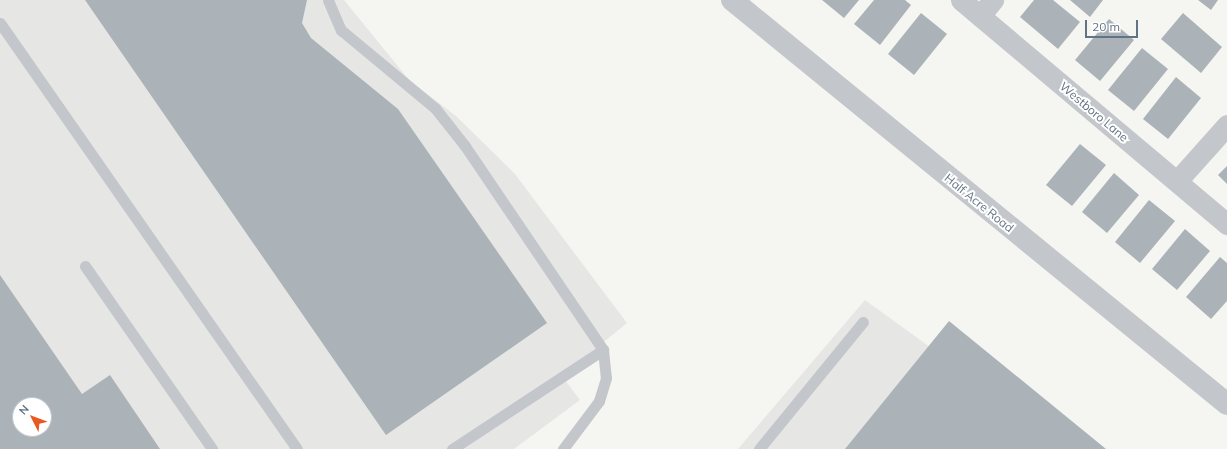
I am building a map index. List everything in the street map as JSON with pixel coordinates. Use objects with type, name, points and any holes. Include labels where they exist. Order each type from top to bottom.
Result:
[{"type":"street","name":"Half Acre Road","points":[[732,0],[1227,404]]},
{"type":"street","name":"Westboro Lane","points":[[961,0],[1227,224]]},
{"type":"street","points":[[980,16],[993,0]]},
{"type":"street","points":[[1177,181],[1227,125]]},
{"type":"lane","points":[[328,0],[341,30],[435,108],[465,146],[603,350],[606,378],[599,401],[563,449]]},
{"type":"lane","points":[[0,23],[297,449]]},
{"type":"lane","points":[[85,266],[212,449]]},
{"type":"lane","points":[[759,449],[863,322]]},
{"type":"lane","points":[[452,449],[603,350]]},
{"type":"shaded area","points":[[0,0],[344,0],[410,81],[456,116],[515,174],[627,323],[562,376],[580,400],[514,449],[0,449]]},
{"type":"shaded area","points":[[865,300],[1071,449],[738,449]]},
{"type":"building","points":[[85,0],[307,0],[302,23],[311,38],[398,109],[547,323],[386,435]]},
{"type":"building","points":[[822,0],[859,0],[844,18]]},
{"type":"building","points":[[874,0],[905,0],[911,5],[880,45],[854,24]]},
{"type":"building","points":[[1034,0],[1053,0],[1080,22],[1058,49],[1020,17]]},
{"type":"building","points":[[1070,0],[1103,0],[1090,17]]},
{"type":"building","points":[[1198,0],[1218,0],[1211,10]]},
{"type":"building","points":[[921,13],[947,34],[914,75],[888,54]]},
{"type":"building","points":[[1183,13],[1222,47],[1201,73],[1161,39]]},
{"type":"building","points":[[1109,19],[1134,40],[1100,81],[1075,60]]},
{"type":"building","points":[[1142,48],[1168,69],[1134,111],[1108,90]]},
{"type":"building","points":[[1176,77],[1201,98],[1168,139],[1143,119]]},
{"type":"building","points":[[1080,144],[1106,165],[1072,206],[1046,185]]},
{"type":"building","points":[[1227,166],[1227,184],[1218,175]]},
{"type":"building","points":[[1114,173],[1139,195],[1107,233],[1082,212]]},
{"type":"building","points":[[1149,200],[1175,221],[1140,263],[1115,242]]},
{"type":"building","points":[[1185,229],[1210,251],[1177,290],[1152,269]]},
{"type":"building","points":[[1220,257],[1227,263],[1227,301],[1211,319],[1186,297]]},
{"type":"building","points":[[0,275],[82,394],[110,375],[160,449],[0,449]]},
{"type":"building","points":[[949,321],[1106,449],[845,449]]}]
